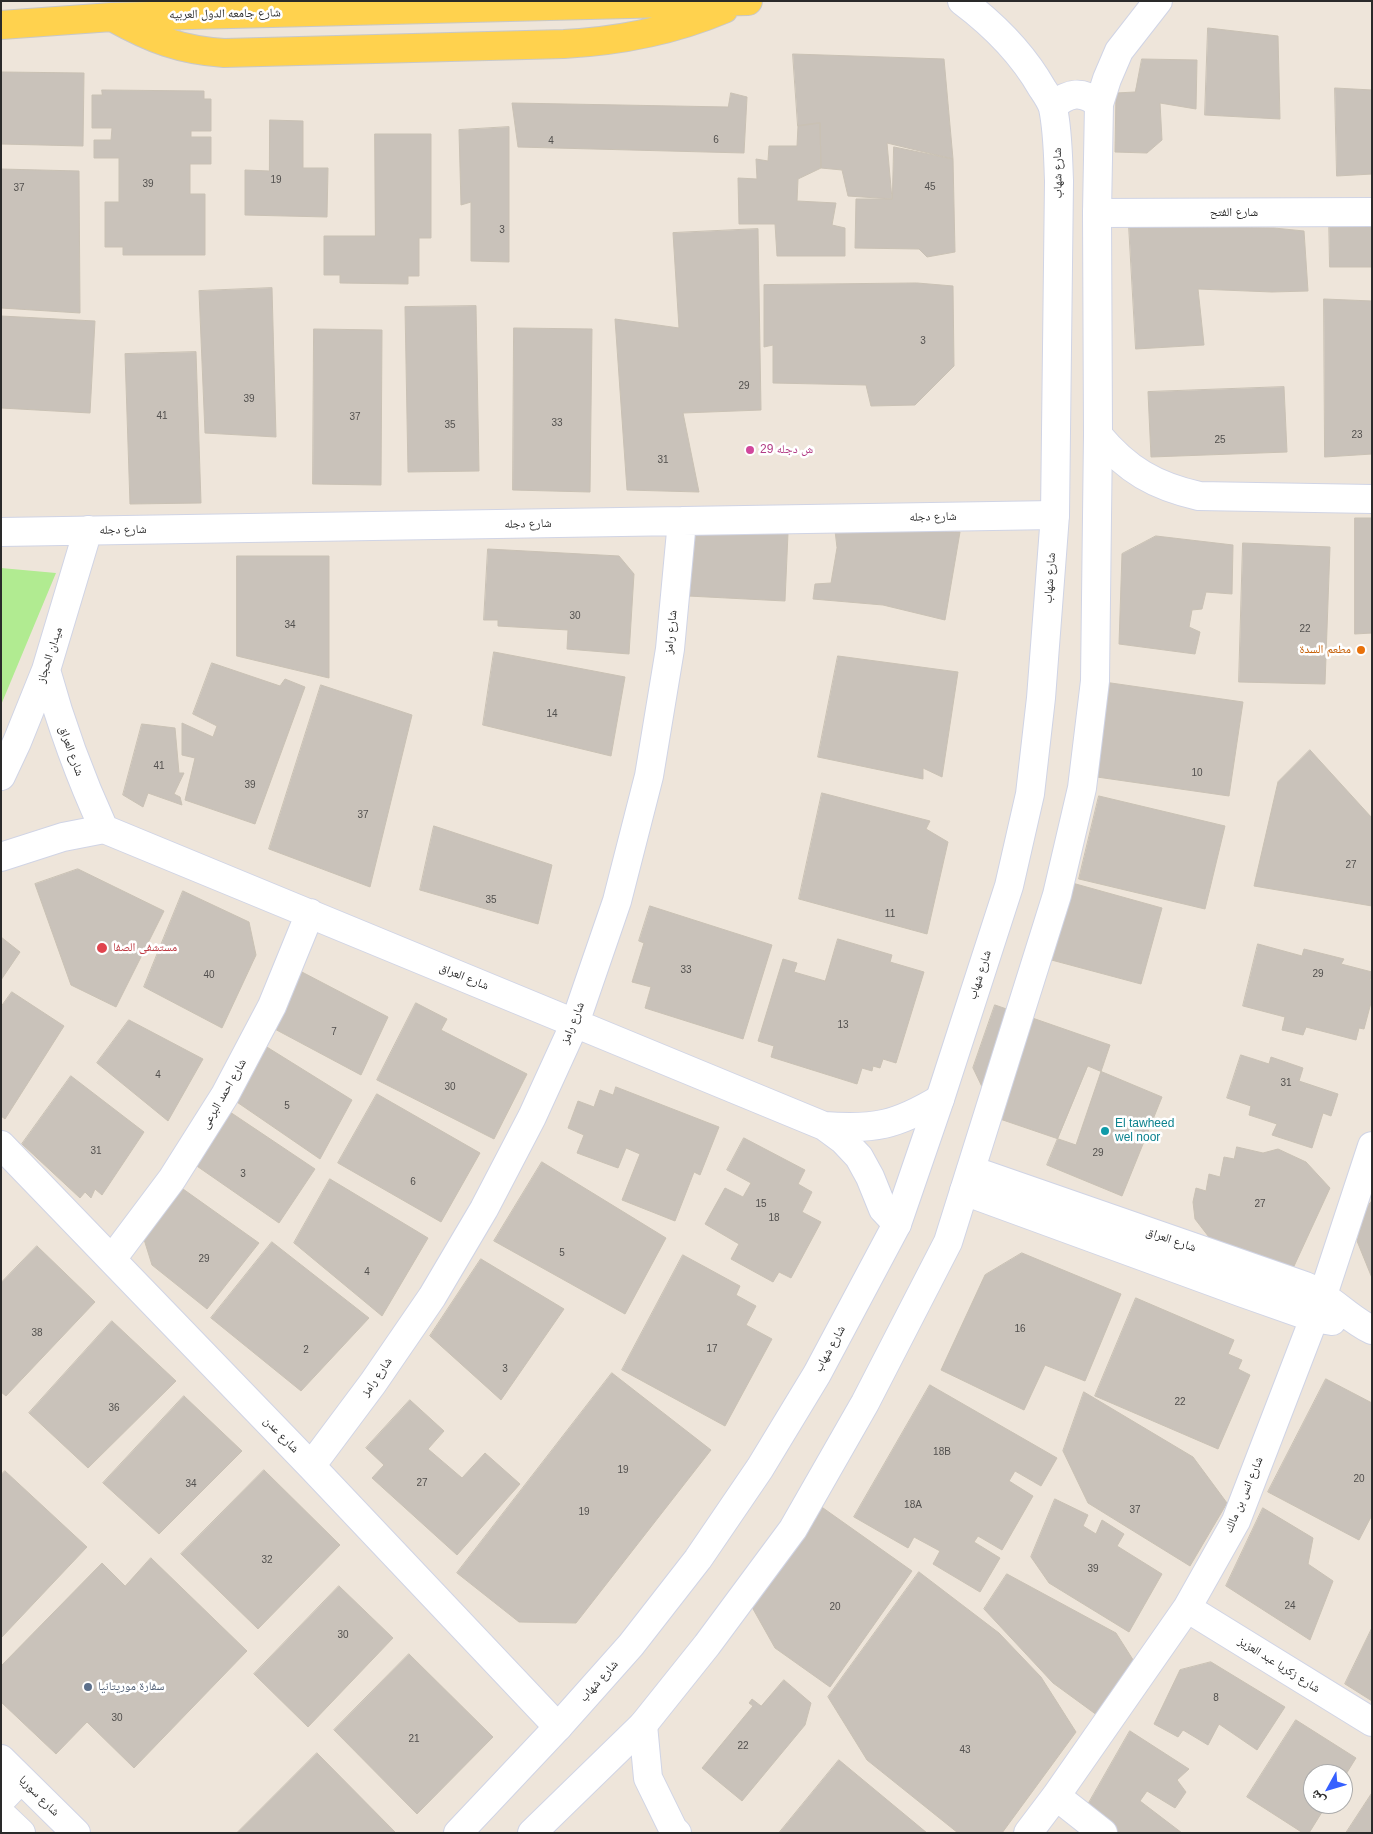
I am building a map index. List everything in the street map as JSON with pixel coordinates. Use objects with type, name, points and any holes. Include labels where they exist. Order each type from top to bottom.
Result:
[{"type":"main road","points":[[103,9],[155,39],[177,47],[201,52],[224,53],[554,45],[602,42],[674,28],[741,1]]},
{"type":"main road","name":"شارع جامعه الدول العربيه","points":[[1,24],[103,9],[748,1]]},
{"type":"street","name":"شارع شهاب","points":[[458,1833],[558,1727],[631,1645],[698,1559],[760,1468],[816,1374],[897,1224],[1009,886],[1030,794],[1041,698],[1055,515],[1059,181],[1057,142],[1052,106],[1032,71],[983,16],[962,1]]},
{"type":"street","points":[[532,1833],[643,1725],[707,1645],[793,1529],[865,1403],[948,1242],[1057,895],[1082,788],[1094,681],[1098,435],[1097,214],[1099,104],[1107,79],[1119,52],[1158,1]]},
{"type":"street","points":[[1052,106],[1070,95],[1081,94],[1099,104]]},
{"type":"street","name":"شارع الفتح","points":[[1097,214],[1372,212]]},
{"type":"street","points":[[1098,435],[1126,464],[1154,482],[1179,492],[1199,496],[1372,499]]},
{"type":"street","name":"شارع دجله","points":[[1,532],[1055,515]]},
{"type":"street","name":"شارع رامز","points":[[311,1466],[374,1383],[432,1298],[484,1208],[532,1117],[575,1022],[617,901],[649,776],[670,649],[682,521]]},
{"type":"street","name":"ميدان الحجاز","points":[[1,776],[46,670],[88,530]]},
{"type":"street","name":"شارع العراق","points":[[46,670],[70,751],[104,828],[824,1126],[843,1140],[859,1157],[883,1209],[897,1224]]},
{"type":"street","points":[[1,857],[63,837],[104,828]]},
{"type":"street","name":"شارع احمد البرعى","points":[[112,1260],[172,1179],[226,1095],[272,1006],[310,914]]},
{"type":"street","name":"شارع العراق","points":[[824,1126],[855,1128],[885,1124],[914,1114],[940,1099]]},
{"type":"street","name":"شارع عدن","points":[[1,1146],[311,1466],[558,1727]]},
{"type":"street","name":"شارع انس بن مالك","points":[[1028,1833],[1056,1796],[1187,1608],[1236,1521],[1319,1306],[1372,1146]]},
{"type":"street","name":"شارع العراق","points":[[967,1180],[1319,1306],[1368,1328]]},
{"type":"street","name":"شارع زكريا عبد العزيز","points":[[1187,1608],[1372,1722]]},
{"type":"street","points":[[643,1725],[648,1778],[673,1829],[677,1833]]},
{"type":"street","name":"شارع سوريا","points":[[1,1759],[76,1833]]},
{"type":"street","points":[[1,1800],[21,1778]]},
{"type":"street","points":[[1056,1796],[1103,1833]]},
{"type":"street","points":[[1,1814],[21,1833]]},
{"type":"green space","points":[[1,568],[56,573],[1,705]]},
{"type":"building","points":[[1208,28],[1278,36],[1280,119],[1205,115]]},
{"type":"building","points":[[793,54],[944,59],[953,159],[887,143],[892,199],[848,196],[842,170],[821,168],[820,123],[798,126]]},
{"type":"building","points":[[1142,59],[1197,60],[1196,109],[1160,103],[1162,140],[1147,153],[1115,152],[1116,93],[1135,92]]},
{"type":"building","points":[[1,72],[84,73],[83,146],[1,144]]},
{"type":"building","points":[[1335,88],[1372,90],[1372,174],[1337,176]]},
{"type":"building","points":[[102,90],[204,91],[204,99],[211,99],[211,131],[191,131],[191,137],[211,137],[211,164],[190,164],[190,194],[205,194],[205,255],[123,255],[123,247],[105,247],[105,202],[119,202],[119,158],[94,158],[94,140],[111,140],[112,128],[92,128],[92,95],[102,95]]},
{"type":"building","points":[[731,93],[747,97],[744,153],[518,147],[512,103],[728,107]]},
{"type":"building","points":[[270,120],[303,121],[303,168],[328,168],[327,217],[245,215],[245,170],[269,171]]},
{"type":"building","points":[[820,123],[821,168],[798,179],[797,201],[836,203],[832,225],[845,228],[845,256],[777,256],[775,224],[739,224],[738,178],[757,179],[756,159],[768,161],[769,146],[797,146],[798,126]]},
{"type":"building","points":[[509,127],[509,262],[471,261],[471,202],[461,205],[459,130]]},
{"type":"building","points":[[375,134],[431,134],[431,238],[419,238],[419,276],[408,276],[408,284],[340,283],[340,275],[324,275],[324,236],[375,236]]},
{"type":"building","points":[[894,147],[953,159],[955,252],[927,257],[919,249],[855,248],[856,199],[892,199]]},
{"type":"building","points":[[1,169],[79,171],[80,313],[1,308]]},
{"type":"building","points":[[1329,216],[1372,219],[1372,267],[1330,267]]},
{"type":"building","points":[[1129,226],[1274,228],[1304,231],[1308,291],[1272,292],[1198,289],[1204,345],[1136,349]]},
{"type":"building","points":[[758,229],[761,410],[683,413],[699,492],[627,490],[615,319],[679,328],[673,233]]},
{"type":"building","points":[[917,283],[953,286],[954,366],[915,405],[871,406],[866,385],[773,383],[773,345],[764,347],[764,285]]},
{"type":"building","points":[[272,288],[276,437],[205,433],[199,291]]},
{"type":"building","points":[[1324,299],[1372,301],[1372,454],[1325,457]]},
{"type":"building","points":[[476,306],[479,471],[408,472],[405,307]]},
{"type":"building","points":[[1,316],[95,321],[90,413],[1,408]]},
{"type":"building","points":[[514,328],[592,329],[590,492],[513,490]]},
{"type":"building","points":[[314,329],[382,330],[381,485],[313,484]]},
{"type":"building","points":[[196,352],[201,503],[130,504],[125,354]]},
{"type":"building","points":[[1284,387],[1287,452],[1151,457],[1148,392]]},
{"type":"building","points":[[1355,518],[1372,518],[1372,633],[1355,634]]},
{"type":"building","points":[[692,528],[788,533],[785,601],[688,596]]},
{"type":"building","points":[[835,528],[960,532],[945,620],[883,605],[813,599],[815,584],[831,583],[837,548]]},
{"type":"building","points":[[1156,536],[1233,545],[1232,594],[1206,592],[1202,609],[1192,610],[1189,627],[1200,632],[1195,654],[1119,644],[1122,554]]},
{"type":"building","points":[[1243,543],[1330,547],[1325,684],[1239,682]]},
{"type":"building","points":[[488,549],[619,556],[634,574],[629,654],[567,649],[568,630],[498,626],[498,620],[484,620]]},
{"type":"building","points":[[237,556],[329,556],[329,678],[237,656]]},
{"type":"building","points":[[494,652],[625,677],[611,756],[483,725]]},
{"type":"building","points":[[838,656],[958,672],[942,777],[923,768],[923,779],[818,757]]},
{"type":"building","points":[[212,663],[280,686],[285,679],[305,687],[255,824],[185,800],[195,758],[182,755],[182,723],[213,737],[217,726],[193,714]]},
{"type":"building","points":[[1097,681],[1243,702],[1229,796],[1083,775]]},
{"type":"building","points":[[321,685],[412,715],[370,887],[269,849]]},
{"type":"building","points":[[142,724],[175,728],[179,773],[184,773],[174,794],[180,797],[182,805],[148,793],[143,807],[123,795]]},
{"type":"building","points":[[1310,750],[1372,818],[1372,906],[1254,886],[1278,782]]},
{"type":"building","points":[[822,793],[930,821],[926,829],[948,842],[927,934],[799,899]]},
{"type":"building","points":[[1099,796],[1225,826],[1205,909],[1079,879]]},
{"type":"building","points":[[434,826],[552,865],[538,924],[420,890]]},
{"type":"building","name":"مستشفى الصفا","points":[[78,869],[164,911],[116,1007],[71,985],[35,884]]},
{"type":"building","points":[[1065,881],[1162,908],[1141,984],[1044,958]]},
{"type":"building","points":[[183,891],[249,922],[256,955],[222,1028],[144,987]]},
{"type":"building","points":[[650,906],[772,945],[743,1039],[645,1008],[651,987],[632,982],[644,943],[639,941]]},
{"type":"building","points":[[1,937],[20,952],[1,980]]},
{"type":"building","points":[[838,939],[892,955],[890,962],[924,972],[896,1063],[883,1059],[880,1068],[873,1066],[872,1071],[862,1068],[857,1084],[771,1057],[774,1046],[758,1041],[783,959],[797,963],[794,972],[825,981]]},
{"type":"building","points":[[1258,944],[1302,956],[1304,949],[1344,959],[1341,964],[1372,972],[1370,980],[1372,981],[1372,999],[1364,1029],[1359,1028],[1356,1040],[1306,1027],[1303,1035],[1282,1030],[1285,1017],[1243,1006]]},
{"type":"building","points":[[300,971],[388,1017],[361,1075],[271,1027]]},
{"type":"building","points":[[12,992],[64,1026],[5,1119],[1,1116],[1,1007]]},
{"type":"building","points":[[416,1003],[447,1019],[441,1030],[527,1074],[494,1139],[377,1080]]},
{"type":"building","points":[[995,1005],[1110,1045],[1076,1145],[997,1118],[973,1068]]},
{"type":"building","points":[[129,1020],[203,1059],[168,1121],[97,1063]]},
{"type":"building","points":[[262,1044],[352,1100],[320,1159],[231,1098]]},
{"type":"building","points":[[1241,1055],[1269,1064],[1271,1057],[1303,1068],[1299,1081],[1338,1094],[1331,1116],[1323,1113],[1312,1148],[1272,1135],[1277,1124],[1249,1115],[1251,1106],[1227,1098]]},
{"type":"building","name":"El tawheed wel noor","points":[[1088,1066],[1162,1097],[1122,1196],[1047,1165]]},
{"type":"building","points":[[71,1076],[144,1132],[102,1195],[95,1189],[91,1198],[85,1192],[80,1198],[22,1144]]},
{"type":"building","points":[[616,1087],[719,1127],[700,1175],[694,1172],[675,1221],[622,1200],[640,1154],[626,1148],[618,1168],[577,1153],[584,1135],[568,1128],[578,1101],[594,1107],[600,1090],[613,1095]]},
{"type":"building","points":[[377,1094],[480,1153],[441,1222],[338,1163]]},
{"type":"building","points":[[227,1110],[315,1169],[279,1223],[191,1162]]},
{"type":"building","points":[[744,1138],[805,1170],[798,1184],[812,1192],[802,1212],[821,1222],[791,1278],[779,1272],[773,1282],[731,1259],[739,1244],[705,1224],[725,1188],[743,1197],[751,1183],[727,1170]]},
{"type":"building","points":[[1237,1147],[1263,1153],[1278,1149],[1306,1162],[1330,1188],[1289,1277],[1212,1241],[1195,1219],[1193,1202],[1196,1188],[1206,1191],[1209,1174],[1220,1177],[1224,1157],[1234,1159]]},
{"type":"building","points":[[542,1162],[666,1238],[625,1314],[494,1241]]},
{"type":"building","points":[[330,1179],[428,1238],[382,1316],[294,1243]]},
{"type":"building","points":[[176,1184],[259,1243],[207,1309],[152,1265],[143,1236]]},
{"type":"building","points":[[1372,1201],[1372,1278],[1357,1241],[1366,1208]]},
{"type":"building","points":[[272,1242],[369,1318],[301,1391],[211,1318]]},
{"type":"building","points":[[37,1246],[95,1302],[6,1396],[1,1392],[1,1283]]},
{"type":"building","points":[[1022,1253],[1121,1294],[1085,1381],[1045,1365],[1024,1410],[941,1370],[985,1275]]},
{"type":"building","points":[[683,1255],[740,1286],[736,1295],[756,1306],[746,1325],[772,1339],[725,1426],[622,1370]]},
{"type":"building","points":[[481,1259],[564,1309],[501,1400],[430,1336]]},
{"type":"building","points":[[1136,1298],[1234,1340],[1228,1354],[1242,1360],[1238,1369],[1250,1375],[1218,1449],[1095,1396]]},
{"type":"building","points":[[112,1321],[176,1381],[88,1468],[29,1413]]},
{"type":"building","points":[[612,1373],[711,1450],[576,1623],[519,1622],[457,1573]]},
{"type":"building","points":[[1326,1379],[1372,1403],[1372,1515],[1359,1540],[1268,1492]]},
{"type":"building","points":[[930,1385],[1057,1458],[1041,1486],[1015,1471],[1009,1481],[1033,1496],[1002,1550],[978,1536],[974,1542],[1000,1558],[980,1592],[933,1564],[940,1551],[914,1537],[908,1548],[854,1517]]},
{"type":"building","points":[[1084,1392],[1193,1457],[1227,1503],[1190,1566],[1088,1503],[1063,1451]]},
{"type":"building","points":[[184,1396],[242,1451],[159,1534],[103,1483]]},
{"type":"building","points":[[410,1400],[444,1431],[428,1449],[462,1478],[485,1453],[520,1484],[457,1555],[372,1478],[384,1465],[366,1448]]},
{"type":"building","points":[[264,1470],[340,1545],[258,1629],[181,1554]]},
{"type":"building","points":[[5,1471],[87,1547],[1,1638],[1,1475]]},
{"type":"building","points":[[1055,1499],[1088,1515],[1083,1526],[1096,1534],[1102,1520],[1124,1534],[1117,1546],[1162,1574],[1129,1632],[1049,1583],[1031,1557]]},
{"type":"building","points":[[816,1503],[912,1571],[830,1687],[775,1648],[748,1600]]},
{"type":"building","points":[[1263,1508],[1313,1538],[1308,1564],[1333,1581],[1310,1640],[1226,1586]]},
{"type":"building","points":[[151,1558],[247,1651],[134,1768],[87,1722],[56,1754],[1,1702],[1,1666],[102,1563],[125,1586]]},
{"type":"building","points":[[919,1572],[999,1633],[1041,1677],[1076,1732],[1002,1833],[958,1833],[867,1760],[828,1697]]},
{"type":"building","points":[[1007,1574],[1116,1633],[1137,1666],[1101,1718],[1053,1683],[984,1609]]},
{"type":"building","points":[[339,1586],[393,1638],[308,1727],[254,1674]]},
{"type":"building","points":[[1372,1628],[1372,1701],[1345,1684]]},
{"type":"building","points":[[409,1654],[493,1737],[417,1814],[334,1730]]},
{"type":"building","points":[[1211,1662],[1285,1707],[1257,1750],[1219,1724],[1208,1745],[1183,1730],[1178,1737],[1154,1724],[1180,1670]]},
{"type":"building","points":[[784,1680],[811,1703],[805,1725],[742,1801],[702,1768],[753,1706],[749,1703],[752,1699],[761,1706]]},
{"type":"building","points":[[1296,1720],[1356,1758],[1352,1764],[1303,1764],[1303,1814],[1321,1814],[1309,1833],[1303,1833],[1247,1797]]},
{"type":"building","points":[[1130,1731],[1189,1769],[1177,1780],[1186,1792],[1175,1808],[1147,1791],[1140,1801],[1182,1833],[1117,1833],[1086,1808]]},
{"type":"building","points":[[317,1753],[396,1833],[237,1833]]},
{"type":"building","points":[[839,1760],[927,1833],[779,1833]]},
{"type":"building","points":[[1372,1793],[1372,1833],[1346,1833]]},
{"type":"place","name":"29 ش دجله","points":[[750,450]]},
{"type":"place","name":"مطعم السدة","points":[[1361,650]]},
{"type":"place","name":"مستشفى الصفا","points":[[102,948]]},
{"type":"place","name":"El tawheed wel noor","points":[[1105,1131]]},
{"type":"place","name":"سفارة موريتانيا","points":[[88,1687]]}]
